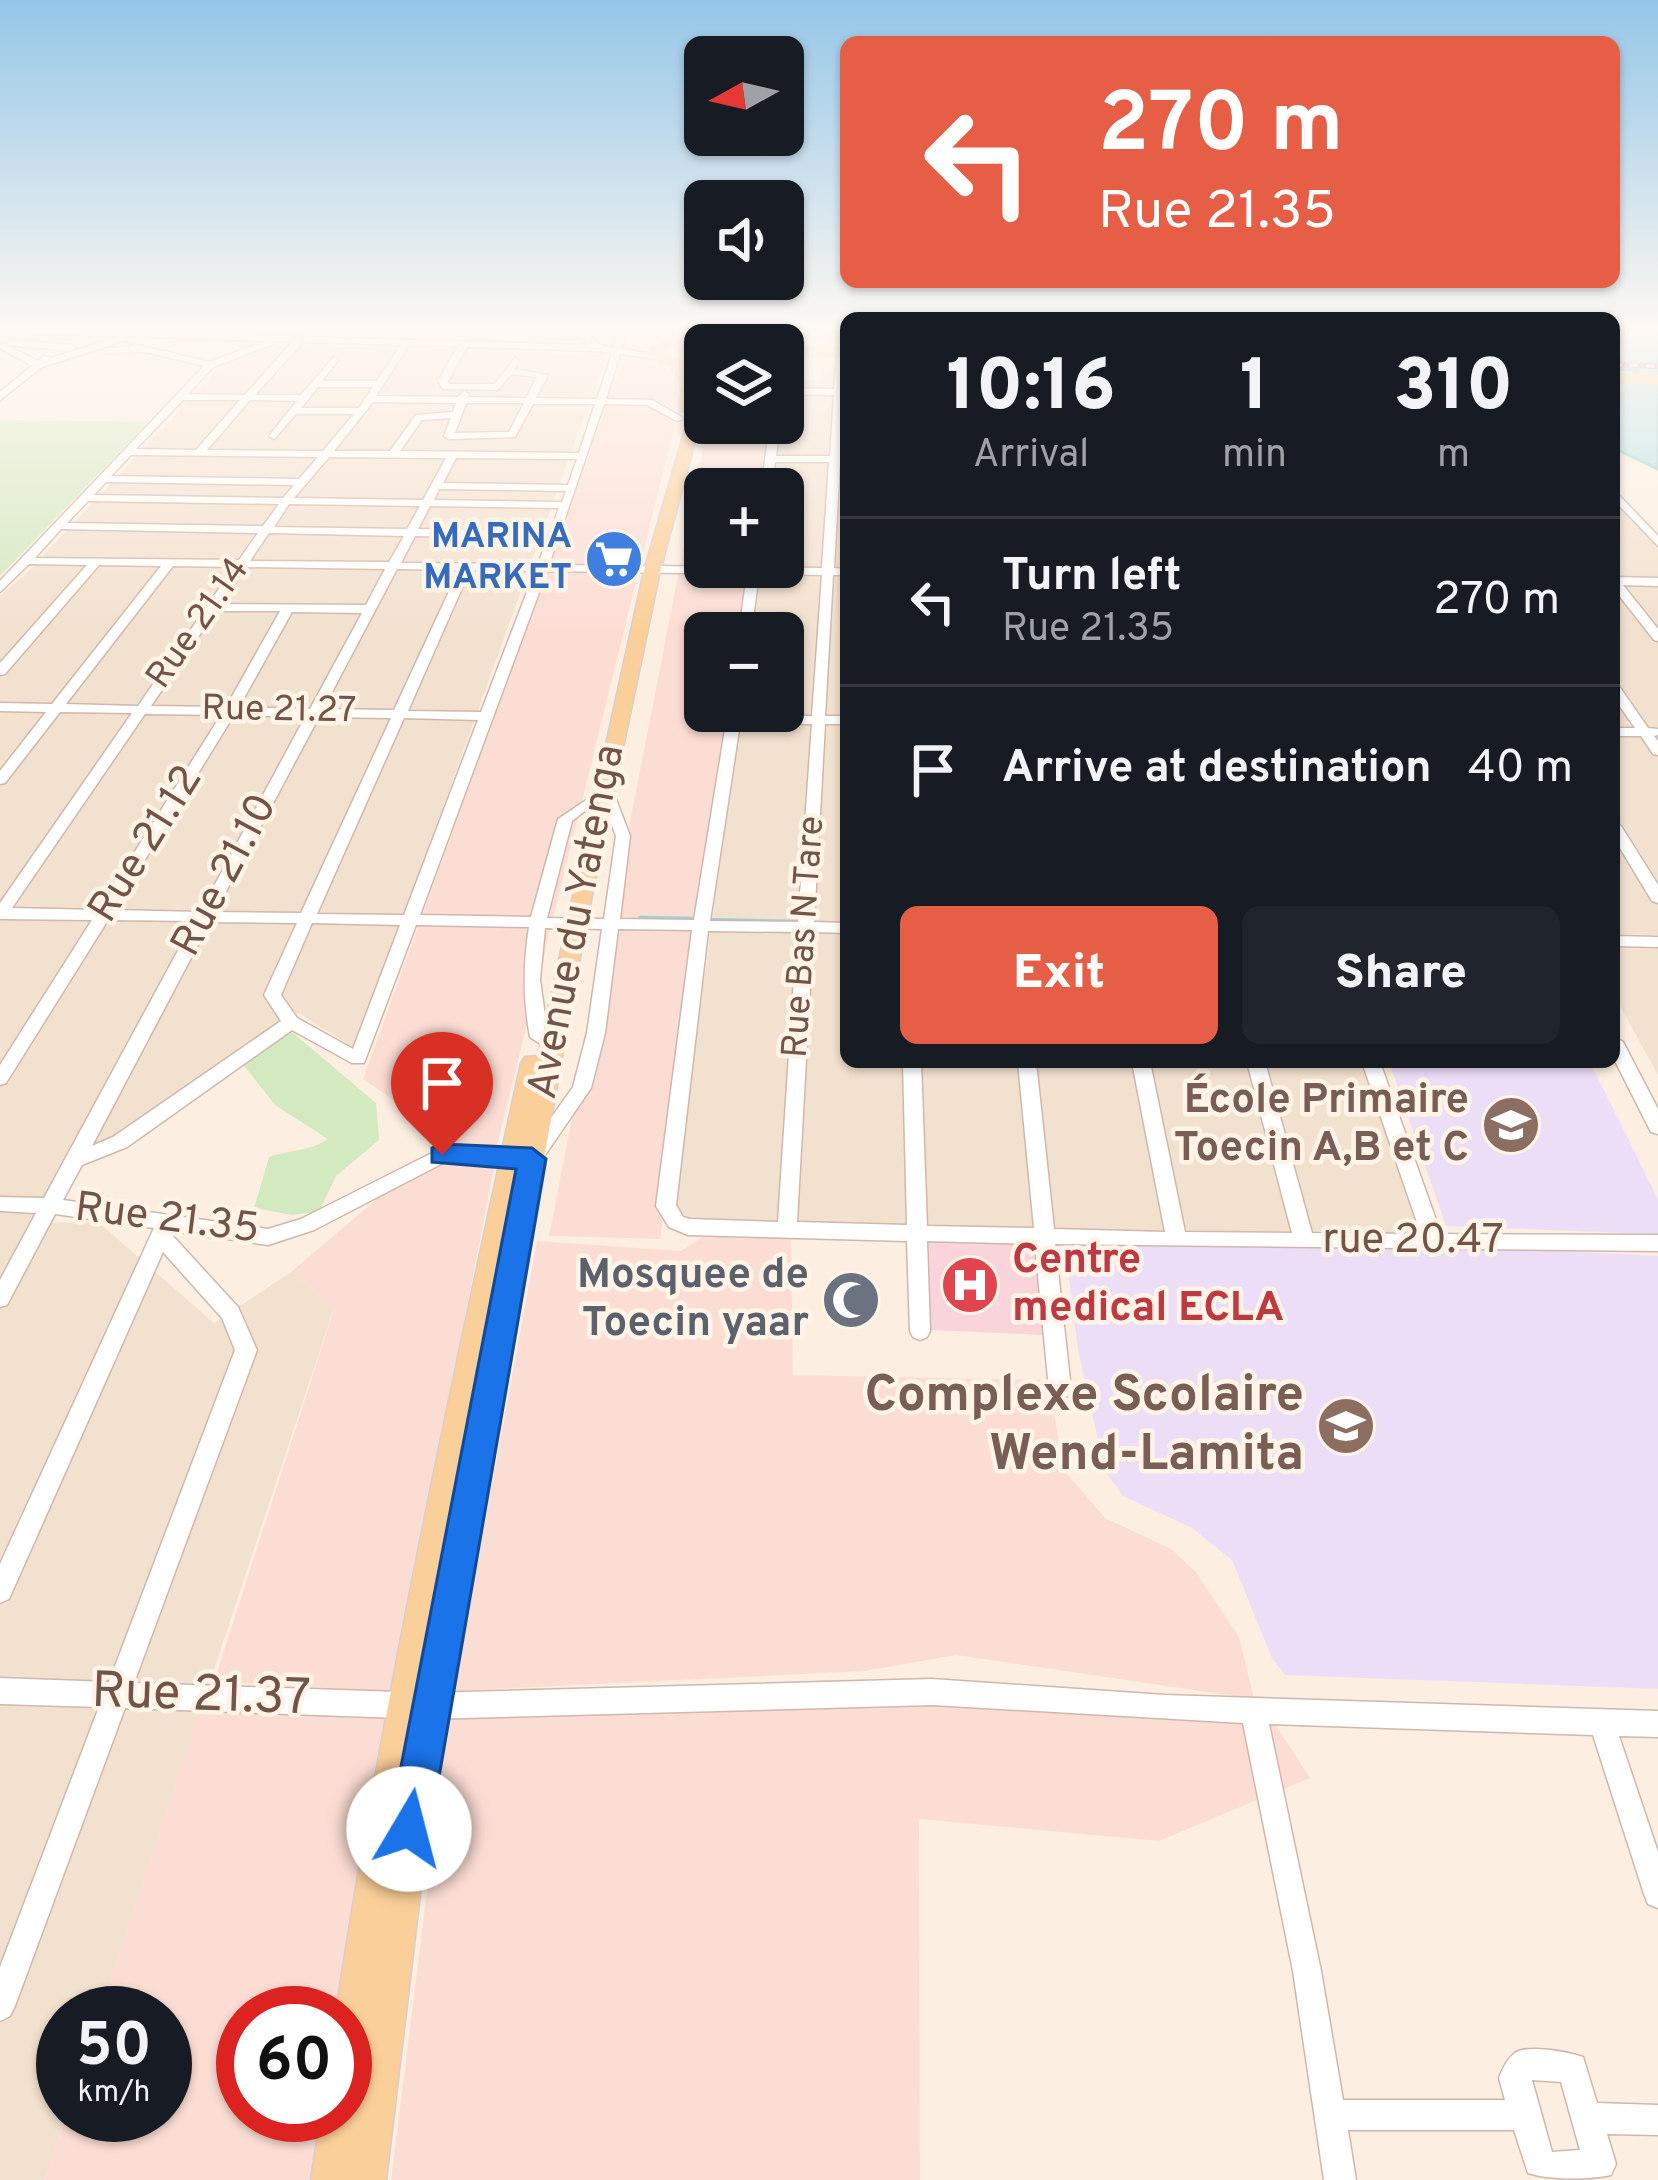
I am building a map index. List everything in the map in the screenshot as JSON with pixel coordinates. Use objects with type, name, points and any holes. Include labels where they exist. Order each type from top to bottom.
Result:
[{"type":"main road","name":"Avenue du Yatenga","points":[[523,1158],[559,921],[596,794],[682,430]]},
{"type":"main road","name":"Avenue du Yatenga","points":[[363,1986],[523,1158],[559,921]]},
{"type":"main road","name":"Avenue du Yatenga","points":[[365,2180],[415,1706]]},
{"type":"main road","points":[[332,2180],[337,2142]]},
{"type":"street","points":[[1,587],[154,429]]},
{"type":"street","points":[[199,452],[218,429]]},
{"type":"street","points":[[274,436],[280,429]]},
{"type":"street","name":"Rue 21.14","points":[[0,914],[242,562],[300,482],[347,429]]},
{"type":"street","points":[[394,453],[410,429]]},
{"type":"street","points":[[450,429],[449,436],[506,436],[518,429]]},
{"type":"street","points":[[466,567],[311,917],[272,994],[291,1022],[358,1059],[566,505],[589,429]]},
{"type":"street","points":[[769,468],[772,444]]},
{"type":"street","points":[[132,452],[579,456]]},
{"type":"street","name":"Rue 21.10","points":[[0,1299],[453,454]]},
{"type":"street","points":[[770,459],[840,459]]},
{"type":"street","points":[[106,479],[300,482]]},
{"type":"street","points":[[437,486],[572,488]]},
{"type":"street","name":"Rue Bas N Tare","points":[[787,1230],[820,719],[838,572],[840,497]]},
{"type":"street","points":[[88,498],[566,505]]},
{"type":"street","points":[[1620,500],[1658,543]]},
{"type":"street","points":[[62,526],[554,536]]},
{"type":"street","points":[[0,569],[97,561],[684,570]]},
{"type":"street","points":[[0,671],[97,561]]},
{"type":"street","points":[[0,780],[170,562]]},
{"type":"street","points":[[804,571],[838,572]]},
{"type":"street","points":[[1620,581],[1658,582]]},
{"type":"street","points":[[1620,589],[1658,637]]},
{"type":"street","points":[[211,607],[370,609]]},
{"type":"street","name":"Rue 21.12","points":[[0,1079],[231,710],[288,608]]},
{"type":"street","points":[[1620,696],[1651,732],[1658,751]]},
{"type":"street","name":"Rue 21.27","points":[[0,707],[486,716]]},
{"type":"street","points":[[804,718],[840,720]]},
{"type":"street","points":[[1620,731],[1651,732]]},
{"type":"street","points":[[701,926],[731,732]]},
{"type":"street","points":[[523,1158],[582,1088],[596,1033],[623,836],[596,794]]},
{"type":"street","points":[[1620,836],[1658,898]]},
{"type":"street","points":[[0,914],[840,928]]},
{"type":"street","name":"rue 20.47","points":[[701,926],[669,1215],[688,1227],[1177,1240],[1658,1243]]},
{"type":"street","points":[[1620,941],[1658,942]]},
{"type":"street","name":"Rue 21.35","points":[[74,1160],[120,1142],[291,1022]]},
{"type":"street","points":[[1620,1054],[1658,1127]]},
{"type":"street","points":[[912,1068],[920,1331]]},
{"type":"street","points":[[1028,1068],[1060,1389]]},
{"type":"street","points":[[1143,1068],[1177,1240]]},
{"type":"street","points":[[1258,1068],[1304,1241]]},
{"type":"street","points":[[1373,1068],[1433,1239]]},
{"type":"street","name":"Rue 21.35","points":[[0,1204],[50,1206],[163,1229],[268,1237],[307,1225],[442,1155],[523,1158]]},
{"type":"street","points":[[0,1591],[163,1229],[231,1313],[247,1343],[0,2006]]},
{"type":"street","name":"Rue 21.37","points":[[0,1691],[415,1706],[886,1691],[1658,1724]]},
{"type":"street","points":[[1253,1710],[1306,1971],[1340,2180]]},
{"type":"street","points":[[1601,1722],[1658,1894]]},
{"type":"street","points":[[1564,2063],[1577,2077],[1590,2118],[1600,2164],[1552,2169],[1532,2151],[1521,2114],[1517,2068],[1564,2063]]},
{"type":"street","points":[[1328,2115],[1521,2114]]},
{"type":"street","points":[[1590,2118],[1658,2120]]},
{"type":"shaded area","points":[[162,429],[579,429],[356,1049],[299,1013],[119,1138],[71,1155],[35,1223],[98,1222],[214,1323],[291,1272],[334,1308],[109,1986],[36,1986],[36,2142],[57,2142],[45,2180],[0,2180],[0,596]]},
{"type":"shaded area","points":[[599,429],[674,429],[497,1146],[458,1144],[363,1079]]},
{"type":"shaded area","points":[[804,429],[840,429],[840,570],[804,569],[804,468],[776,468],[778,444],[804,444]]},
{"type":"shaded area","points":[[704,444],[768,444],[765,468],[699,468]]},
{"type":"shaded area","points":[[1620,505],[1658,547],[1658,935],[1620,934]]},
{"type":"shaded area","points":[[684,546],[684,588],[749,588],[746,612],[684,612],[684,732],[729,732],[660,1239],[549,1236]]},
{"type":"shaded area","points":[[804,577],[840,577],[840,1068],[1368,1068],[1425,1235],[698,1226],[674,1206],[737,732],[804,732],[804,612],[754,612],[757,588],[804,588]]},
{"type":"shaded area","points":[[1620,948],[1658,949],[1658,1075],[1620,1006]]},
{"type":"shaded area","points":[[1391,1068],[1593,1068],[1658,1199],[1658,1234],[1446,1226]]},
{"type":"shaded area","points":[[443,1158],[495,1162],[393,1691],[214,1682],[334,1309],[291,1272],[404,1176]]},
{"type":"shaded area","points":[[791,1236],[793,1375],[1049,1380],[1063,1469],[1105,1518],[1171,1549],[1196,1572],[1239,1637],[1254,1699],[956,1655],[865,1671],[454,1691],[537,1241],[681,1251],[703,1237]]},
{"type":"shaded area","points":[[926,1237],[1025,1240],[1037,1246],[1044,1335],[930,1330]]},
{"type":"shaded area","points":[[1065,1244],[1505,1248],[1658,1256],[1658,1689],[1285,1675],[1272,1658],[1232,1560],[1192,1528],[1123,1496],[1105,1471],[1078,1350]]},
{"type":"shaded area","points":[[901,1689],[1272,1719],[1310,1778],[1159,1841],[919,1819],[920,2180],[391,2180],[449,1716]]},
{"type":"shaded area","points":[[200,1709],[389,1712],[349,1986],[216,1986],[216,2142],[334,2142],[329,2180],[45,2180],[57,2142],[192,2142],[192,1986],[109,1986]]},
{"type":"green space","points":[[0,429],[142,429],[0,576]]},
{"type":"green space","points":[[292,1032],[376,1103],[379,1140],[336,1176],[319,1212],[292,1215],[254,1208],[269,1157],[328,1139],[275,1105],[242,1063]]},
{"type":"water","points":[[1620,429],[1658,429],[1658,469],[1620,451]]},
{"type":"waterway","points":[[640,918],[695,919]]},
{"type":"waterway","points":[[706,920],[803,922]]},
{"type":"place","name":"MARINA MARKET","points":[[614,559]]},
{"type":"place","name":"École Primaire Toecin A,B et C","points":[[1511,1125]]},
{"type":"place","name":"Centre medical ECLA","points":[[970,1285]]},
{"type":"place","name":"Mosquee de Toecin yaar","points":[[851,1300]]},
{"type":"place","name":"Complexe Scolaire Wend-Lamita","points":[[1346,1426]]},
{"type":"route","points":[[409,1829],[418,1760],[532,1159],[442,1155]]}]
